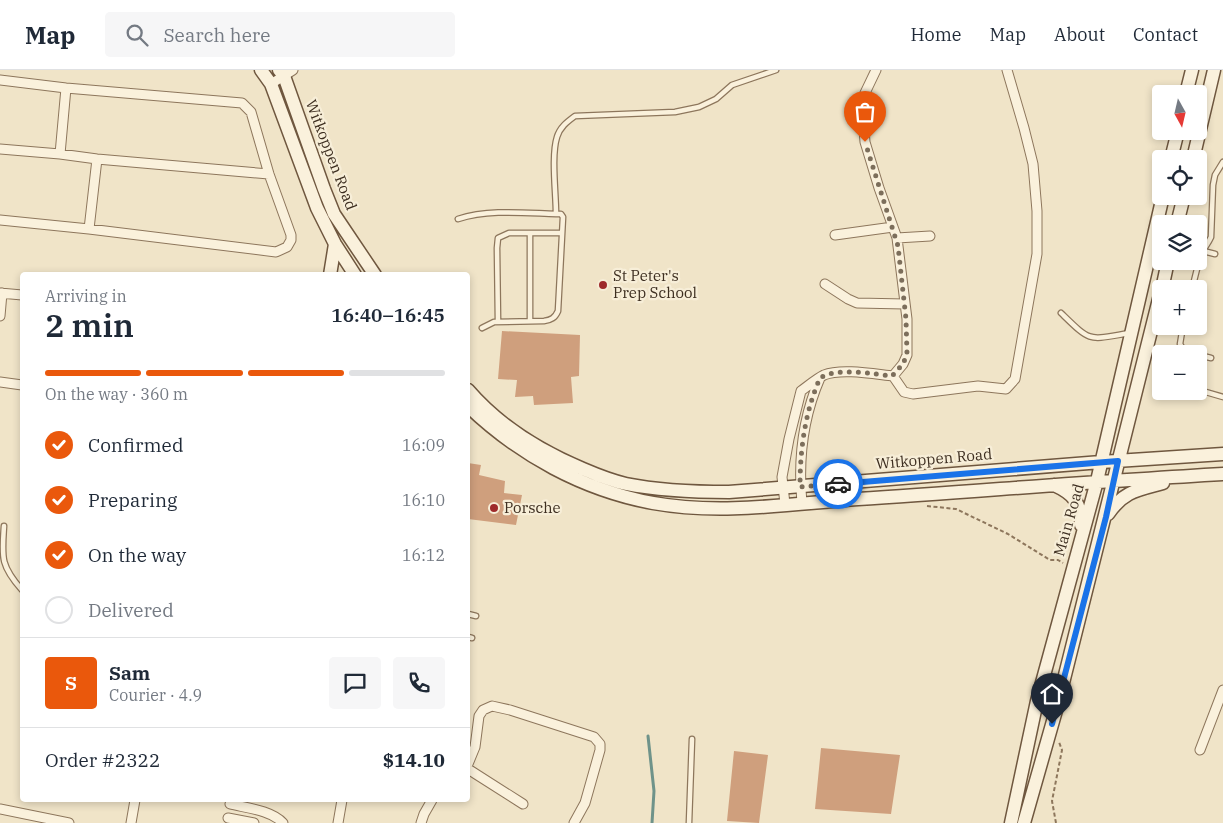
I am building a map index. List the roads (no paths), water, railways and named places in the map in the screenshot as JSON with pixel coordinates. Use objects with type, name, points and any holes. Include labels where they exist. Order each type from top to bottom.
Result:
[{"type":"main road","name":"Witkoppen Road","points":[[261,70],[270,84],[317,208],[335,244],[353,272]]},
{"type":"main road","points":[[1188,85],[1192,70]]},
{"type":"main road","name":"Witkoppen Road","points":[[285,72],[334,214],[370,272]]},
{"type":"main road","points":[[1195,150],[1215,74]]},
{"type":"main road","name":"Main Road","points":[[1011,823],[1037,701],[1097,481],[1161,205]]},
{"type":"main road","points":[[330,272],[335,244]]},
{"type":"main road","points":[[1024,823],[1057,708],[1152,329]]},
{"type":"main road","name":"Witkoppen Road","points":[[470,392],[492,414],[521,437],[553,456],[599,476],[625,484],[682,492],[729,492],[1223,454]]},
{"type":"main road","points":[[470,408],[485,423],[520,449],[564,474],[618,494],[678,507],[701,509],[802,503],[1097,481],[1223,474]]},
{"type":"main road","points":[[1106,517],[1118,500],[1128,493],[1192,476]]},
{"type":"main road","points":[[1052,485],[1069,493],[1077,502],[1081,515],[1081,535]]},
{"type":"street","points":[[876,70],[862,103],[865,142],[878,188],[897,238],[905,304],[907,354],[903,364],[892,376]]},
{"type":"street","points":[[785,504],[782,477],[794,416],[801,392],[820,378],[832,373],[854,372],[892,376],[904,392],[913,394],[978,386],[1006,389],[1015,379],[1037,254],[1037,211],[1032,164],[1024,128],[1007,70]]},
{"type":"street","points":[[270,84],[285,72]]},
{"type":"street","points":[[0,80],[66,88],[242,103],[251,112],[269,174],[290,235],[289,244],[276,252],[0,220]]},
{"type":"street","points":[[60,154],[66,88]]},
{"type":"street","points":[[0,149],[269,174]]},
{"type":"street","points":[[89,229],[97,159]]},
{"type":"street","points":[[835,235],[893,227]]},
{"type":"street","points":[[897,238],[930,236]]},
{"type":"street","points":[[824,284],[857,303],[905,304]]},
{"type":"street","points":[[0,316],[1,293],[20,295]]},
{"type":"street","points":[[802,503],[800,487],[801,451],[812,396],[820,378]]},
{"type":"street","points":[[0,382],[20,385]]},
{"type":"street","points":[[794,416],[807,420]]},
{"type":"street","points":[[1200,750],[1223,690]]},
{"type":"street","points":[[470,759],[475,747],[479,716],[483,710],[492,706],[594,737],[600,744],[600,750],[585,803],[574,823]]},
{"type":"street","points":[[470,770],[523,804]]},
{"type":"street","points":[[131,823],[135,802]]},
{"type":"street","points":[[254,823],[227,820],[230,802],[257,810],[279,819],[283,823]]},
{"type":"street","points":[[338,823],[342,802]]},
{"type":"street","points":[[422,823],[424,814],[431,802]]},
{"type":"street","points":[[0,809],[69,823]]},
{"type":"lane","points":[[556,214],[555,161],[557,136],[564,124],[575,116],[675,112],[699,107],[716,99],[732,85],[776,70]]},
{"type":"lane","points":[[1207,242],[1211,237],[1215,175],[1223,162]]},
{"type":"lane","points":[[458,218],[489,213],[561,214],[563,217],[558,312],[556,316],[550,320],[498,322],[482,328]]},
{"type":"lane","points":[[530,233],[530,321]]},
{"type":"lane","points":[[498,322],[498,238],[504,234],[561,233]]},
{"type":"lane","points":[[1207,252],[1215,254]]},
{"type":"lane","points":[[1061,312],[1088,338],[1094,339],[1131,333]]},
{"type":"lane","points":[[1207,357],[1211,358]]},
{"type":"lane","points":[[1207,392],[1223,396]]},
{"type":"lane","points":[[4,526],[2,554],[12,577],[20,587]]},
{"type":"lane","points":[[470,614],[476,616]]},
{"type":"lane","points":[[689,823],[692,739]]},
{"type":"waterway","points":[[648,736],[654,791],[652,823]]},
{"type":"place","name":"St Peter's Prep School","points":[[603,285]]},
{"type":"place","name":"Porsche","points":[[494,508]]}]
